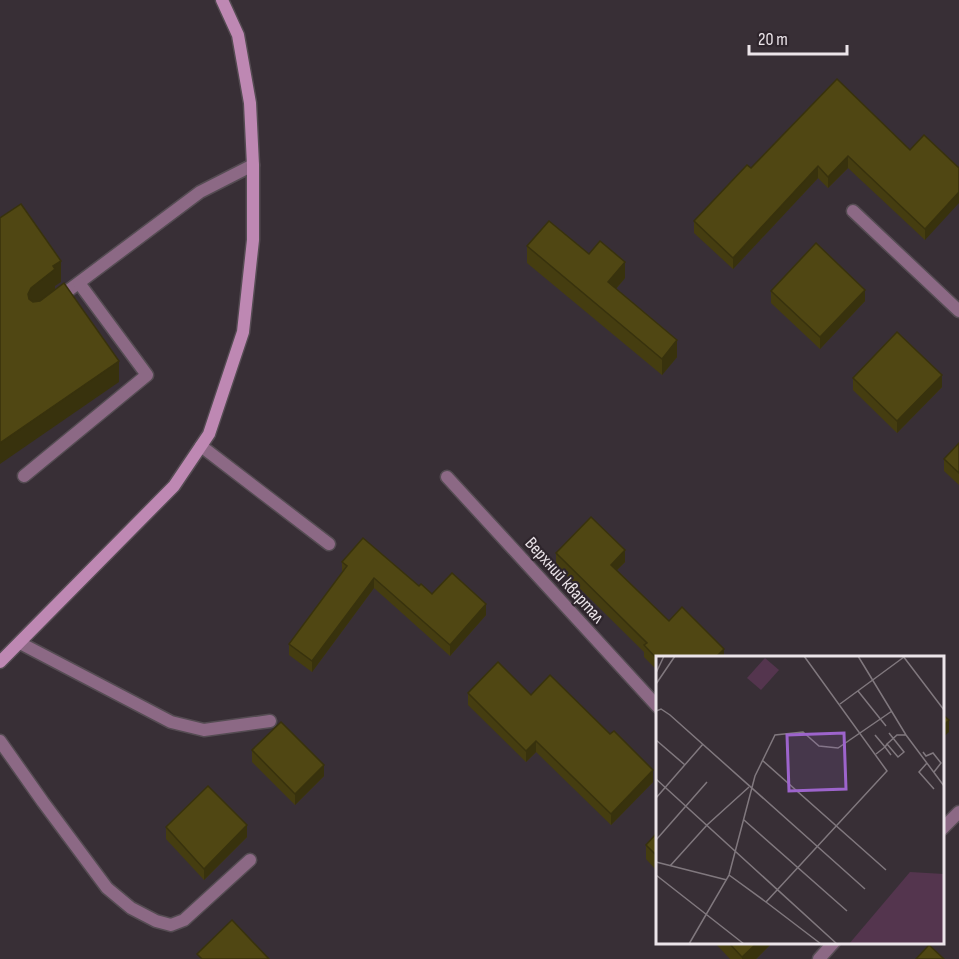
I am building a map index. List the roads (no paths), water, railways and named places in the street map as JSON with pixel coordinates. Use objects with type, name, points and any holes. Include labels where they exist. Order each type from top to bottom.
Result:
[{"type":"street","points":[[0,662],[174,486],[209,434],[243,332],[254,240],[250,103],[238,35],[222,0]]},
{"type":"street","points":[[45,309],[200,192],[253,165]]},
{"type":"street","points":[[853,212],[959,311]]},
{"type":"street","points":[[24,476],[147,375],[79,283]]},
{"type":"street","points":[[201,446],[329,544]]},
{"type":"street","name":"Верхний квартал","points":[[447,477],[656,706]]},
{"type":"street","points":[[20,643],[171,722],[204,730],[270,721]]},
{"type":"street","points":[[0,741],[107,888],[131,908],[156,921],[171,925],[184,920],[250,860]]},
{"type":"street","points":[[944,827],[959,812]]},
{"type":"street","points":[[819,959],[832,944]]}]
